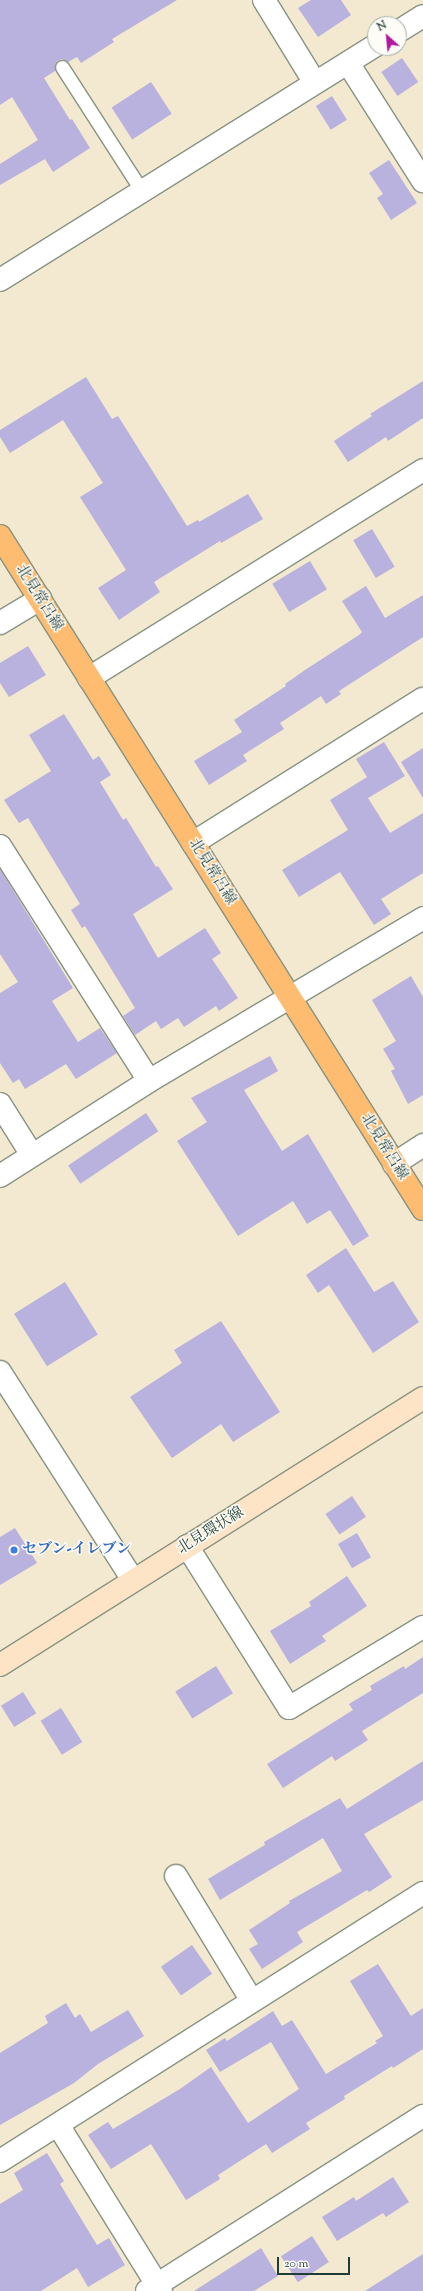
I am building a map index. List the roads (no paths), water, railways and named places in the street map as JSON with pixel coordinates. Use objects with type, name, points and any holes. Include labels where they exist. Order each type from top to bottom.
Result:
[{"type":"main road","name":"北見常呂線","points":[[0,536],[423,1209]]},
{"type":"main road","name":"北見環状線","points":[[0,1665],[423,1398]]},
{"type":"street","points":[[264,0],[315,83]]},
{"type":"street","points":[[407,26],[423,16]]},
{"type":"street","points":[[0,280],[367,51]]},
{"type":"street","points":[[348,63],[423,181]]},
{"type":"street","points":[[89,678],[423,470]]},
{"type":"street","points":[[0,624],[40,599]]},
{"type":"street","points":[[193,843],[423,699]]},
{"type":"street","points":[[0,846],[149,1081]]},
{"type":"street","points":[[0,1176],[149,1081],[291,998],[423,918]]},
{"type":"street","points":[[0,1104],[32,1155]]},
{"type":"street","points":[[394,1164],[423,1145]]},
{"type":"street","points":[[0,1372],[133,1580]]},
{"type":"street","points":[[187,1546],[290,1708],[423,1626]]},
{"type":"street","points":[[176,1876],[252,2001]]},
{"type":"street","points":[[0,2161],[423,1893]]},
{"type":"street","points":[[58,2125],[155,2289],[423,2116]]},
{"type":"lane","points":[[62,67],[142,191]]},
{"type":"place","name":"セブン-イレブン","points":[[14,1550]]}]
